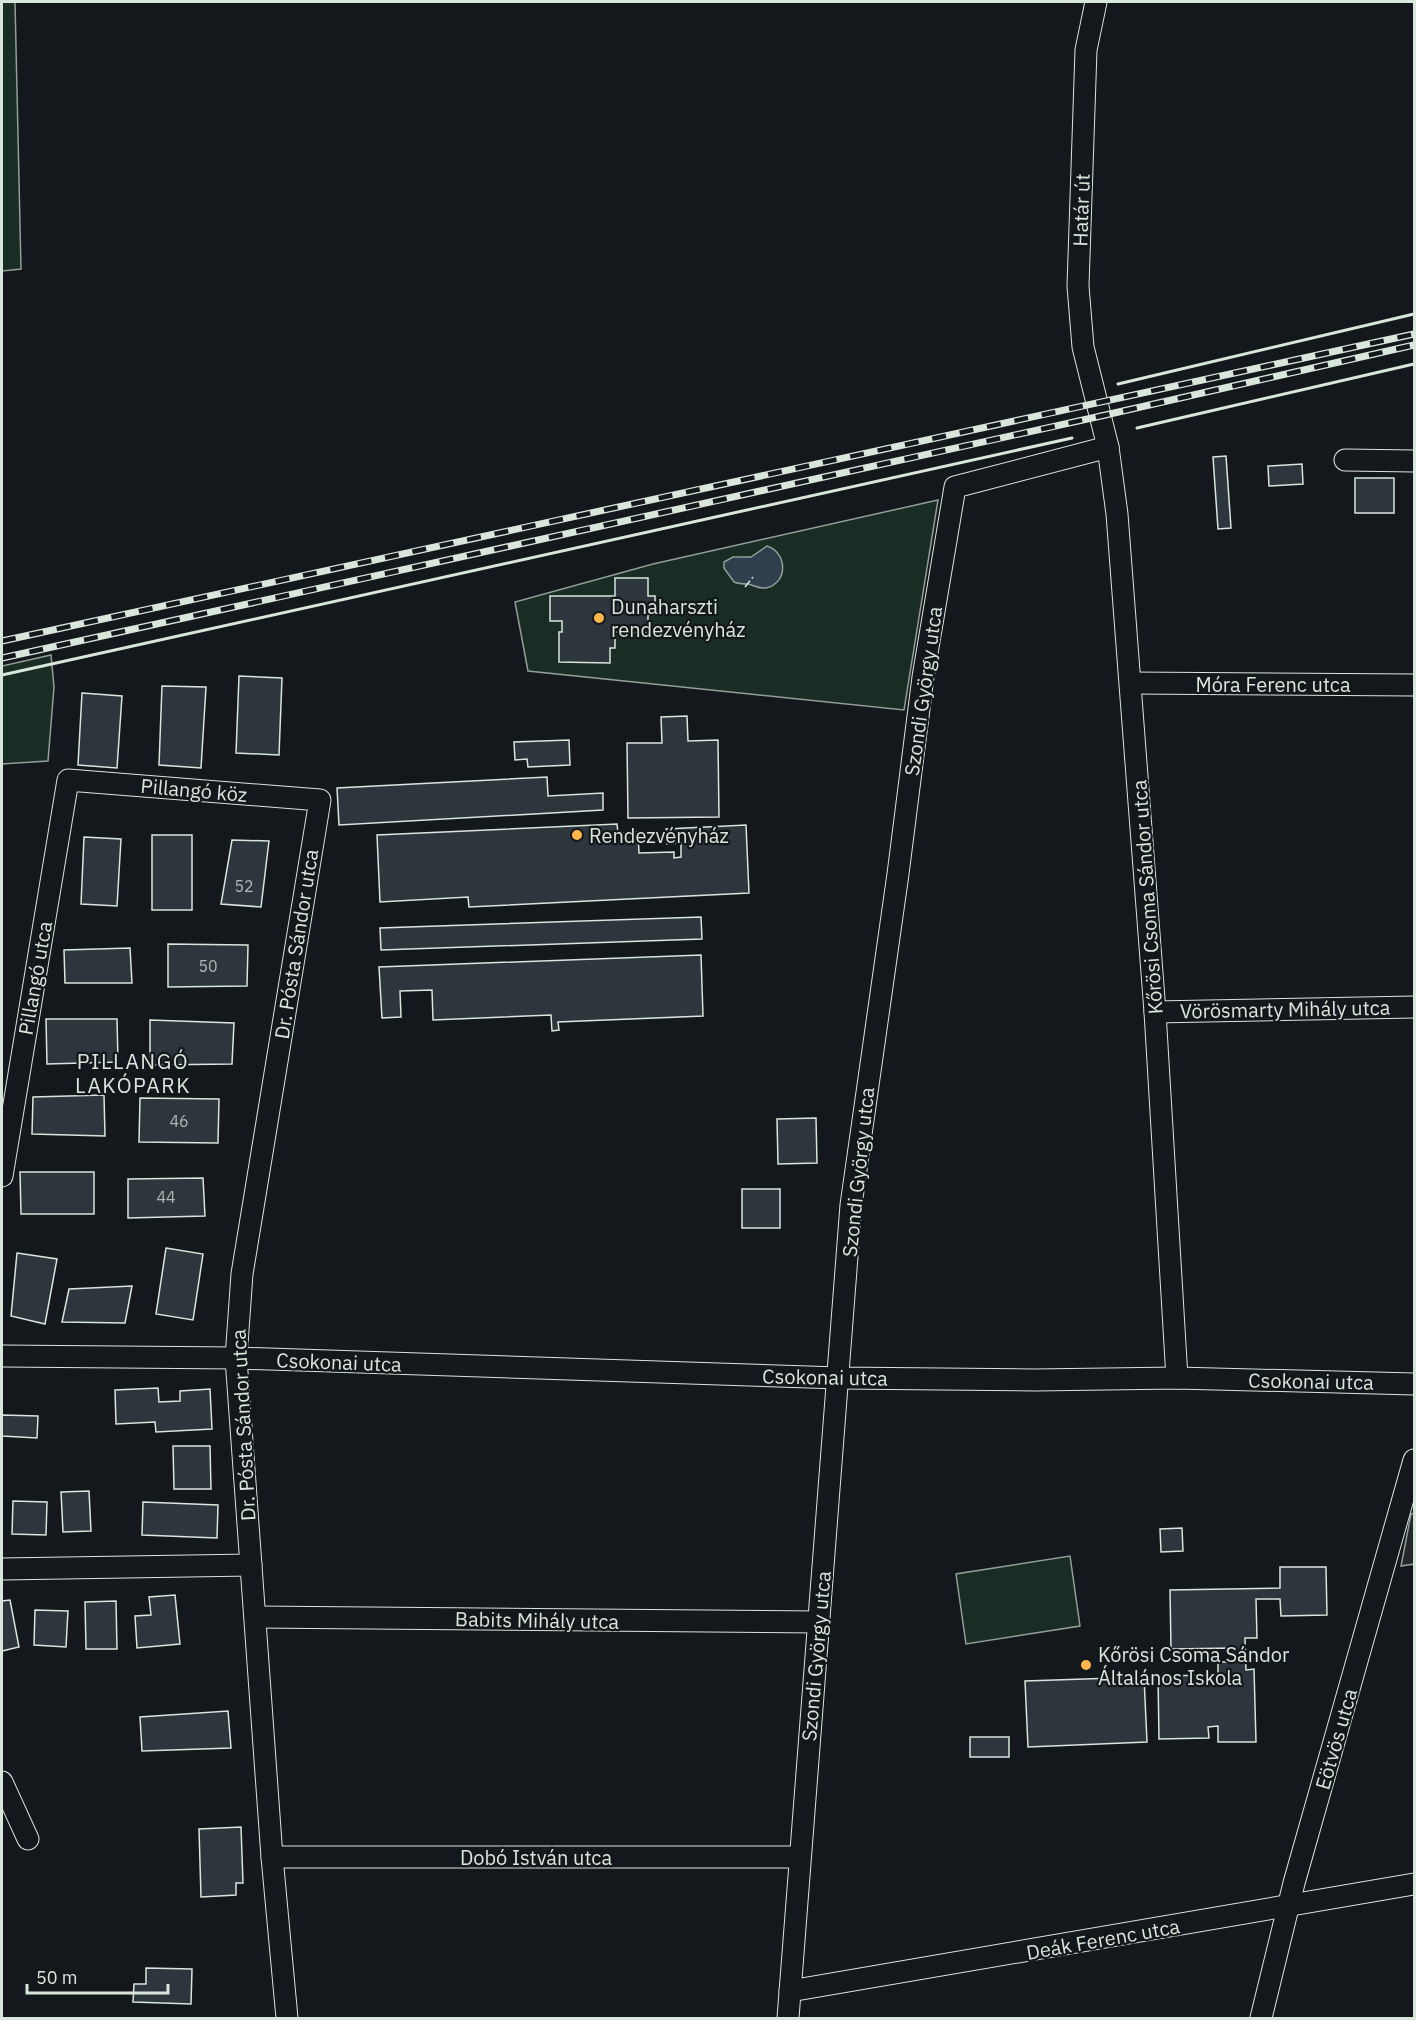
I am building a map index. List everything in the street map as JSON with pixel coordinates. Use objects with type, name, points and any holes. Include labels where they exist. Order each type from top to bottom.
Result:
[{"type":"street","name":"Határ út","points":[[1096,2],[1086,50],[1078,286],[1083,348],[1101,416]]},
{"type":"street","name":"Kőrösi Csoma Sándor utca","points":[[1101,416],[1108,447],[1117,514],[1131,683],[1155,1012],[1177,1378]]},
{"type":"street","name":"Szondi György utca","points":[[788,2019],[854,1181],[898,874],[923,677],[955,488],[1108,447]]},
{"type":"street","points":[[1345,460],[1414,461]]},
{"type":"street","name":"Móra Ferenc utca","points":[[1131,683],[1414,685]]},
{"type":"street","name":"Pillangó köz","points":[[68,780],[320,800]]},
{"type":"street","name":"Pillangó utca","points":[[2,1176],[68,780]]},
{"type":"street","name":"Dr. Pósta Sándor utca","points":[[287,2019],[272,1857],[236,1358],[242,1275],[320,800]]},
{"type":"street","name":"Vörösmarty Mihály utca","points":[[1155,1012],[1414,1006]]},
{"type":"street","name":"Csokonai utca","points":[[2,1356],[236,1358],[839,1378],[1035,1380],[1177,1378],[1414,1384]]},
{"type":"street","name":"Eötvös utca","points":[[1261,2019],[1294,1883],[1414,1460]]},
{"type":"street","points":[[2,1569],[251,1565]]},
{"type":"street","name":"Babits Mihály utca","points":[[256,1617],[819,1622]]},
{"type":"street","points":[[2,1782],[28,1839]]},
{"type":"street","name":"Dobó István utca","points":[[272,1857],[800,1857]]},
{"type":"street","name":"Deák Ferenc utca","points":[[790,1991],[1414,1884]]},
{"type":"green space","points":[[2,2],[15,2],[21,269],[2,271]]},
{"type":"green space","points":[[938,500],[904,710],[528,671],[515,602],[653,564]]},
{"type":"green space","points":[[51,655],[54,687],[48,761],[2,764],[2,666]]},
{"type":"green space","points":[[1070,1556],[1080,1626],[966,1644],[956,1574]]},
{"type":"shaded area","points":[[1414,1513],[1414,1564],[1401,1566],[1411,1514]]},
{"type":"water","points":[[767,546],[779,554],[782,561],[782,574],[779,580],[766,588],[734,582],[724,568],[724,562],[733,557],[751,557]]},
{"type":"building","points":[[1226,456],[1231,528],[1218,529],[1213,457]]},
{"type":"building","points":[[1302,464],[1303,484],[1269,486],[1268,466]]},
{"type":"building","points":[[1355,478],[1394,478],[1394,513],[1355,513]]},
{"type":"building","name":"Dunaharszti rendezvényház","points":[[615,578],[648,578],[648,596],[655,596],[655,615],[648,615],[648,633],[615,632],[615,648],[610,648],[610,663],[559,662],[559,632],[562,632],[562,621],[550,621],[550,596],[615,596]]},
{"type":"building","points":[[239,676],[282,678],[279,755],[236,753]]},
{"type":"building","points":[[162,686],[206,687],[201,768],[159,765]]},
{"type":"building","points":[[82,693],[122,696],[117,768],[78,765]]},
{"type":"building","points":[[687,716],[688,741],[718,740],[719,817],[628,818],[627,743],[662,743],[661,717]]},
{"type":"building","points":[[569,740],[570,765],[528,767],[527,759],[515,760],[514,742]]},
{"type":"building","points":[[547,777],[548,796],[603,793],[603,810],[339,825],[337,788]]},
{"type":"building","points":[[617,824],[618,833],[638,832],[639,853],[674,852],[674,858],[681,857],[681,843],[667,844],[666,829],[746,825],[749,893],[469,907],[468,897],[380,902],[377,835]]},
{"type":"building","points":[[152,835],[192,835],[192,910],[152,910]]},
{"type":"building","points":[[84,837],[121,839],[117,906],[81,904]]},
{"type":"building","points":[[232,840],[269,841],[261,907],[221,904]]},
{"type":"building","points":[[701,917],[702,939],[381,950],[380,928]]},
{"type":"building","points":[[168,944],[248,945],[247,986],[168,987]]},
{"type":"building","points":[[130,948],[132,983],[65,983],[64,950]]},
{"type":"building","points":[[701,955],[703,1016],[558,1022],[559,1030],[552,1031],[551,1015],[433,1020],[432,990],[400,991],[401,1017],[382,1018],[379,967]]},
{"type":"building","points":[[46,1019],[117,1019],[118,1062],[47,1064]]},
{"type":"building","points":[[150,1020],[234,1023],[232,1064],[150,1065]]},
{"type":"building","points":[[104,1095],[105,1136],[32,1134],[33,1097]]},
{"type":"building","points":[[140,1098],[219,1099],[218,1143],[139,1142]]},
{"type":"building","points":[[816,1118],[817,1163],[778,1164],[777,1119]]},
{"type":"building","points":[[20,1172],[94,1172],[94,1214],[21,1214]]},
{"type":"building","points":[[203,1178],[205,1216],[128,1218],[128,1179]]},
{"type":"building","points":[[742,1189],[780,1189],[780,1228],[742,1228]]},
{"type":"building","points":[[166,1248],[203,1254],[193,1320],[156,1314]]},
{"type":"building","points":[[17,1253],[57,1259],[45,1324],[11,1316]]},
{"type":"building","points":[[132,1286],[125,1323],[62,1322],[69,1289]]},
{"type":"building","points":[[158,1388],[159,1402],[180,1401],[180,1391],[210,1389],[212,1429],[156,1432],[155,1422],[116,1424],[115,1390]]},
{"type":"building","points":[[2,1415],[38,1416],[37,1438],[2,1436]]},
{"type":"building","points":[[173,1446],[210,1446],[211,1489],[174,1489]]},
{"type":"building","points":[[89,1491],[91,1531],[63,1532],[61,1492]]},
{"type":"building","points":[[13,1501],[47,1502],[46,1535],[12,1534]]},
{"type":"building","points":[[143,1502],[218,1505],[217,1538],[142,1535]]},
{"type":"building","points":[[1182,1528],[1183,1551],[1161,1552],[1160,1529]]},
{"type":"building","points":[[1280,1567],[1326,1567],[1327,1615],[1281,1616],[1280,1599],[1256,1599],[1257,1638],[1245,1638],[1246,1670],[1254,1669],[1256,1742],[1218,1742],[1218,1726],[1208,1727],[1209,1738],[1159,1739],[1158,1676],[1218,1675],[1218,1662],[1234,1662],[1233,1648],[1171,1649],[1170,1590],[1280,1588]]},
{"type":"building","points":[[175,1595],[180,1644],[137,1648],[135,1616],[151,1615],[149,1597]]},
{"type":"building","points":[[10,1600],[19,1647],[2,1651],[2,1601]]},
{"type":"building","points":[[116,1601],[117,1649],[86,1649],[85,1602]]},
{"type":"building","points":[[35,1610],[68,1611],[66,1647],[34,1645]]},
{"type":"building","points":[[1144,1677],[1147,1742],[1028,1747],[1025,1681]]},
{"type":"building","points":[[228,1711],[231,1748],[142,1751],[140,1717]]},
{"type":"building","points":[[970,1737],[1009,1737],[1009,1757],[970,1757]]},
{"type":"building","points":[[241,1827],[243,1883],[236,1883],[236,1895],[201,1897],[199,1829]]},
{"type":"building","points":[[146,1968],[192,1969],[191,2004],[133,2002],[134,1984],[146,1984]]},
{"type":"railway","points":[[2,641],[1414,334]]},
{"type":"railway","points":[[2,658],[1414,345]]},
{"type":"fence","points":[[745,587],[753,577]]},
{"type":"wall","points":[[1118,384],[1414,314]]},
{"type":"wall","points":[[1137,428],[1414,364]]},
{"type":"wall","points":[[2,675],[1072,438]]},
{"type":"place","name":"Dunaharszti rendezvényház","points":[[599,618]]},
{"type":"place","name":"Rendezvényház","points":[[577,835]]},
{"type":"place","name":"Kőrösi Csoma Sándor Általános Iskola","points":[[1086,1665]]},
{"type":"district","name":"PILLANGÓ LAKÓPARK","points":[[133,1073]]}]
